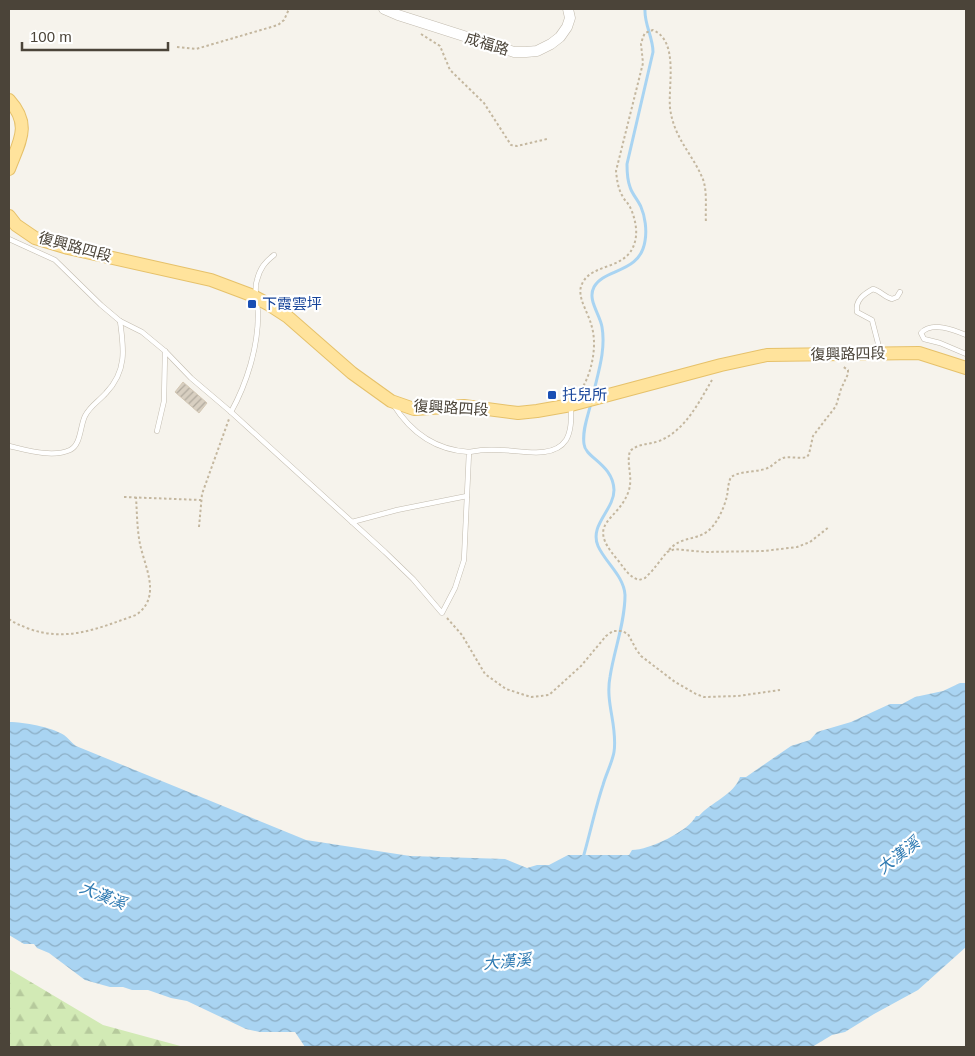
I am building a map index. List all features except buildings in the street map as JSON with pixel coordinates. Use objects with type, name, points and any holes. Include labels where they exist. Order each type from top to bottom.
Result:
[{"type":"main road","points":[[9,100],[22,118],[23,134],[9,169]]},
{"type":"main road","name":"復興路四段","points":[[9,216],[16,225],[35,238],[68,248],[212,280],[257,298],[288,317],[352,372],[391,401],[414,409],[464,406],[518,414],[571,405],[721,365],[767,355],[919,353],[966,368]]},
{"type":"street","name":"成福路","points":[[384,9],[514,52],[537,50],[551,44],[560,37],[567,27],[570,18],[568,9]]},
{"type":"lane","points":[[9,239],[55,260],[101,306],[120,320],[142,332],[165,351],[191,378],[231,412],[413,579],[442,613],[464,560],[469,452]]},
{"type":"lane","points":[[231,412],[239,398],[250,367],[258,316],[256,282],[264,262],[274,255]]},
{"type":"lane","points":[[880,353],[872,320],[857,312],[858,302],[864,294],[873,288],[886,298],[892,299],[897,297],[900,292]]},
{"type":"lane","points":[[9,446],[36,452],[58,453],[71,449],[77,442],[89,409],[115,382],[122,367],[123,345],[120,320]]},
{"type":"lane","points":[[966,335],[950,328],[933,327],[921,333],[924,339],[940,343],[966,354]]},
{"type":"lane","points":[[158,431],[164,401],[165,351]]},
{"type":"lane","points":[[391,401],[399,414],[428,441],[448,450],[469,452],[487,449],[534,452],[552,451],[567,439],[571,424],[571,405]]},
{"type":"lane","points":[[352,522],[397,510],[467,496]]},
{"type":"path","points":[[177,48],[196,49],[278,25],[284,20],[289,9]]},
{"type":"path","points":[[581,390],[586,382],[592,362],[594,342],[592,325],[581,295],[581,284],[590,274],[614,264],[627,256],[634,247],[636,234],[634,218],[618,187],[616,171],[643,63],[641,44],[646,33],[653,30],[659,33],[665,40],[669,49],[670,107],[673,124],[679,140],[703,179],[706,223]]},
{"type":"path","points":[[416,31],[440,46],[450,70],[484,103],[511,145],[517,146],[547,139]]},
{"type":"path","points":[[721,365],[684,422],[659,440],[642,444],[630,451],[628,457],[631,475],[629,490],[624,501],[606,521],[603,539],[632,578],[639,580],[645,578],[674,544],[700,536],[715,524],[724,507],[731,477],[735,474],[770,467],[785,457],[807,457],[813,436],[834,412],[848,374],[846,367],[840,365]]},
{"type":"path","points":[[199,527],[202,494],[231,412]]},
{"type":"path","points":[[124,497],[201,500]]},
{"type":"path","points":[[9,619],[35,631],[54,635],[78,634],[136,615],[142,611],[150,594],[151,581],[140,542],[136,498]]},
{"type":"path","points":[[667,552],[675,549],[705,552],[764,551],[797,547],[810,542],[829,527]]},
{"type":"path","points":[[442,613],[462,635],[486,674],[506,689],[531,697],[549,695],[581,666],[606,636],[613,631],[622,631],[628,634],[641,656],[675,682],[704,697],[738,696],[780,690]]},
{"type":"green space","points":[[9,969],[103,1025],[184,1047],[9,1047]]},
{"type":"water","name":"大漢溪","points":[[960,683],[966,683],[966,947],[918,990],[845,1032],[832,1035],[812,1047],[305,1047],[295,1032],[260,1032],[246,1029],[187,1001],[148,990],[110,987],[85,980],[49,953],[37,948],[34,944],[24,944],[9,935],[9,722],[37,726],[59,732],[76,746],[306,840],[410,856],[505,859],[527,868],[537,865],[549,865],[568,855],[629,855],[632,850],[648,847],[668,839],[685,828],[696,816],[699,816],[728,794],[740,777],[746,777],[791,746],[810,740],[817,732],[851,722],[890,704],[902,704],[915,697],[943,691]]},
{"type":"waterway","points":[[593,395],[601,361],[603,336],[592,292],[594,287],[605,276],[629,265],[636,259],[642,252],[645,241],[644,215],[632,192],[627,175],[627,164],[653,52],[645,9]]},
{"type":"waterway","points":[[583,858],[600,794],[614,752],[615,743],[609,687],[625,605],[624,588],[618,575],[601,552],[596,538],[599,524],[610,504],[614,490],[609,474],[589,453],[584,444],[585,428],[591,403]]},
{"type":"place","name":"下霞雲坪","points":[[252,304]]},
{"type":"place","name":"托兒所","points":[[552,395]]}]
